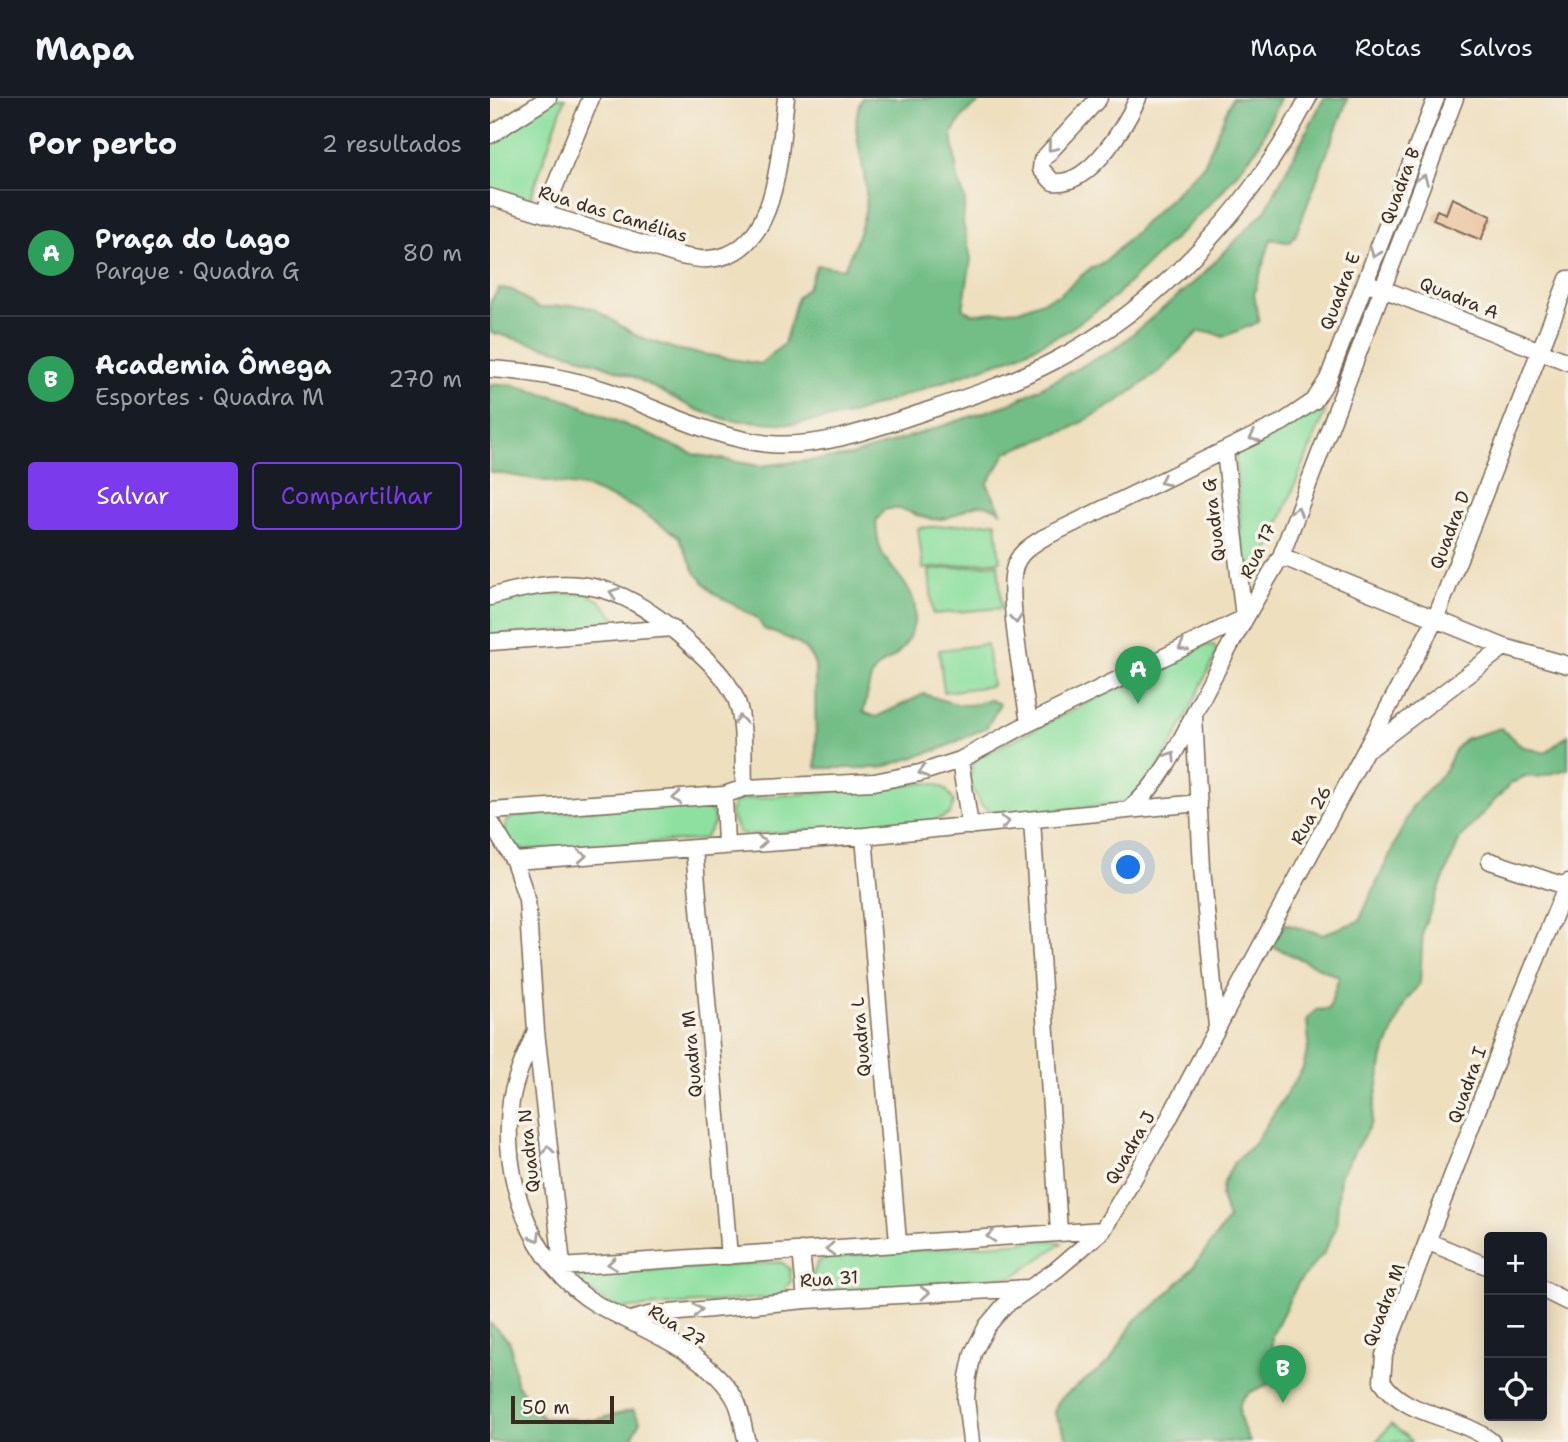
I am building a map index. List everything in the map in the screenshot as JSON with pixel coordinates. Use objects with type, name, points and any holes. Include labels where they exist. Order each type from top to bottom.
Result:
[{"type":"street","points":[[490,135],[548,98]]},
{"type":"street","points":[[544,213],[591,98]]},
{"type":"street","name":"Rua das Camélias","points":[[490,197],[681,256],[707,259],[728,255],[742,246],[768,211],[774,190],[786,98]]},
{"type":"street","points":[[1099,98],[1042,160],[1041,169],[1054,182],[1066,181],[1080,175],[1115,139],[1138,98]]},
{"type":"street","points":[[490,369],[540,374],[603,389],[724,436],[772,444],[811,442],[860,433],[947,404],[1055,361],[1098,335],[1156,290],[1196,251],[1265,172],[1308,98]]},
{"type":"street","name":"Quadra E","points":[[1225,451],[1301,413],[1314,401],[1328,379],[1436,98]]},
{"type":"street","name":"Quadra B","points":[[1382,289],[1455,98]]},
{"type":"street","name":"Quadra D","points":[[1435,620],[1568,279]]},
{"type":"street","name":"Quadra A","points":[[1364,282],[1541,351]]},
{"type":"street","name":"Rua 17","points":[[1129,809],[1144,797],[1175,750],[1244,618],[1281,556],[1382,289]]},
{"type":"street","points":[[1541,351],[1568,362]]},
{"type":"street","name":"Quadra G","points":[[1029,723],[1013,593],[1014,569],[1020,556],[1043,538],[1225,451],[1244,618]]},
{"type":"street","points":[[1281,556],[1504,647],[1568,665]]},
{"type":"street","points":[[490,597],[513,590],[576,583],[620,594],[651,611],[673,628],[729,685],[738,707],[744,788]]},
{"type":"street","points":[[1103,1230],[898,1242],[559,1269],[528,1224],[518,1196],[507,1136],[517,1075],[536,1031],[527,899],[514,861],[492,818],[723,795],[744,788],[874,782],[920,774],[960,760],[1029,723],[1244,618]]},
{"type":"street","name":"Rua 26","points":[[1217,1027],[1368,751],[1435,620]]},
{"type":"street","points":[[490,642],[673,628]]},
{"type":"street","points":[[1368,751],[1504,647]]},
{"type":"street","points":[[1194,714],[1217,1027]]},
{"type":"street","points":[[960,760],[970,826]]},
{"type":"street","points":[[723,795],[726,845]]},
{"type":"street","points":[[514,861],[864,836],[1199,803]]},
{"type":"street","points":[[1032,820],[1059,1231]]},
{"type":"street","name":"Quadra L","points":[[864,836],[898,1242]]},
{"type":"street","name":"Quadra M","points":[[694,849],[729,1256]]},
{"type":"street","points":[[1490,860],[1567,884]]},
{"type":"street","name":"Quadra I","points":[[1429,1242],[1511,1019],[1567,884]]},
{"type":"street","name":"Quadra J","points":[[1103,1230],[1142,1166],[1217,1027]]},
{"type":"street","name":"Quadra N","points":[[536,1031],[559,1269]]},
{"type":"street","points":[[971,1442],[966,1399],[973,1353],[995,1316],[1103,1230]]},
{"type":"street","points":[[1429,1242],[1484,1265]]},
{"type":"street","name":"Quadra M","points":[[1429,1242],[1384,1355],[1382,1381],[1389,1392],[1402,1401],[1470,1428],[1492,1442]]},
{"type":"street","points":[[801,1250],[806,1300]]},
{"type":"street","name":"Rua 27","points":[[559,1269],[597,1304],[631,1320],[716,1374],[736,1401],[745,1434]]},
{"type":"street","name":"Rua 31","points":[[631,1320],[649,1315],[806,1300],[1031,1287]]},
{"type":"street","points":[[1547,1291],[1568,1300]]},
{"type":"street","points":[[734,1442],[745,1434]]},
{"type":"green space","points":[[544,98],[565,98],[528,205],[490,194],[490,136]]},
{"type":"green space","points":[[862,98],[984,98],[963,116],[952,133],[957,175],[965,200],[963,223],[971,259],[963,309],[973,314],[1019,310],[1059,295],[1088,270],[1106,261],[1204,165],[1232,98],[1280,98],[1258,147],[1218,196],[1112,299],[1066,332],[1016,356],[849,415],[794,424],[728,420],[695,409],[634,377],[575,355],[490,332],[490,302],[499,289],[505,288],[540,308],[575,305],[593,308],[637,336],[675,349],[760,364],[784,344],[797,298],[808,287],[817,265],[844,269],[858,236],[866,201],[856,123]]},
{"type":"green space","points":[[1324,98],[1348,98],[1296,234],[1290,243],[1271,239],[1254,293],[1259,322],[1223,337],[1211,332],[1198,332],[1160,371],[1117,402],[1070,429],[1007,452],[987,484],[1001,511],[980,505],[942,519],[932,519],[892,509],[884,510],[876,521],[879,546],[910,592],[915,616],[911,633],[902,649],[874,672],[863,712],[876,717],[924,694],[956,704],[972,705],[988,699],[1000,704],[987,727],[943,748],[880,768],[816,768],[815,665],[801,645],[764,629],[757,618],[713,593],[695,572],[679,537],[637,509],[589,488],[490,472],[490,385],[510,384],[570,401],[693,454],[760,466],[851,456],[1012,403],[1116,348],[1198,279],[1265,211]]},
{"type":"green space","points":[[1318,410],[1325,412],[1258,575],[1249,581],[1244,573],[1235,453]]},
{"type":"green space","points":[[996,522],[1000,561],[923,569],[918,528]]},
{"type":"green space","points":[[998,564],[1002,608],[933,614],[929,570]]},
{"type":"green space","points":[[585,593],[599,600],[623,627],[490,635],[490,604],[520,595]]},
{"type":"green space","points":[[987,644],[992,686],[944,692],[939,650]]},
{"type":"green space","points":[[1205,645],[1214,645],[1217,653],[1167,753],[1130,802],[1003,816],[982,806],[968,780],[976,758]]},
{"type":"green space","points":[[1501,728],[1521,746],[1545,753],[1568,735],[1568,769],[1538,777],[1525,776],[1510,784],[1460,838],[1423,929],[1420,983],[1405,1002],[1383,1057],[1371,1123],[1340,1176],[1336,1228],[1324,1253],[1298,1283],[1272,1335],[1272,1349],[1289,1368],[1280,1377],[1242,1399],[1239,1408],[1241,1422],[1250,1442],[1069,1442],[1054,1412],[1059,1400],[1109,1362],[1135,1320],[1156,1305],[1191,1270],[1228,1220],[1221,1196],[1223,1184],[1234,1162],[1254,1144],[1303,1068],[1309,1043],[1307,1019],[1316,1010],[1329,1009],[1339,977],[1270,945],[1285,924],[1323,934],[1359,921],[1412,807],[1445,771],[1456,748],[1465,739]]},
{"type":"green space","points":[[924,783],[946,789],[954,802],[950,814],[935,821],[748,835],[739,833],[730,813],[734,803],[743,799]]},
{"type":"green space","points":[[699,802],[713,813],[714,824],[705,838],[697,840],[524,850],[513,846],[505,833],[506,822],[515,816]]},
{"type":"green space","points":[[1051,1240],[1062,1243],[1013,1277],[822,1292],[815,1285],[812,1275],[819,1261],[828,1257]]},
{"type":"green space","points":[[781,1262],[790,1269],[791,1281],[779,1297],[617,1309],[567,1276]]},
{"type":"green space","points":[[490,1323],[510,1342],[516,1383],[543,1418],[595,1420],[633,1410],[640,1421],[630,1442],[490,1442]]},
{"type":"green space","points":[[1391,1424],[1412,1441],[1376,1442]]},
{"type":"building","points":[[1452,198],[1491,216],[1481,240],[1433,220],[1437,210],[1446,214]]},
{"type":"place","name":"Praça do Lago","points":[[1138,704]]},
{"type":"place","name":"Academia Ômega","points":[[1283,1403]]}]
